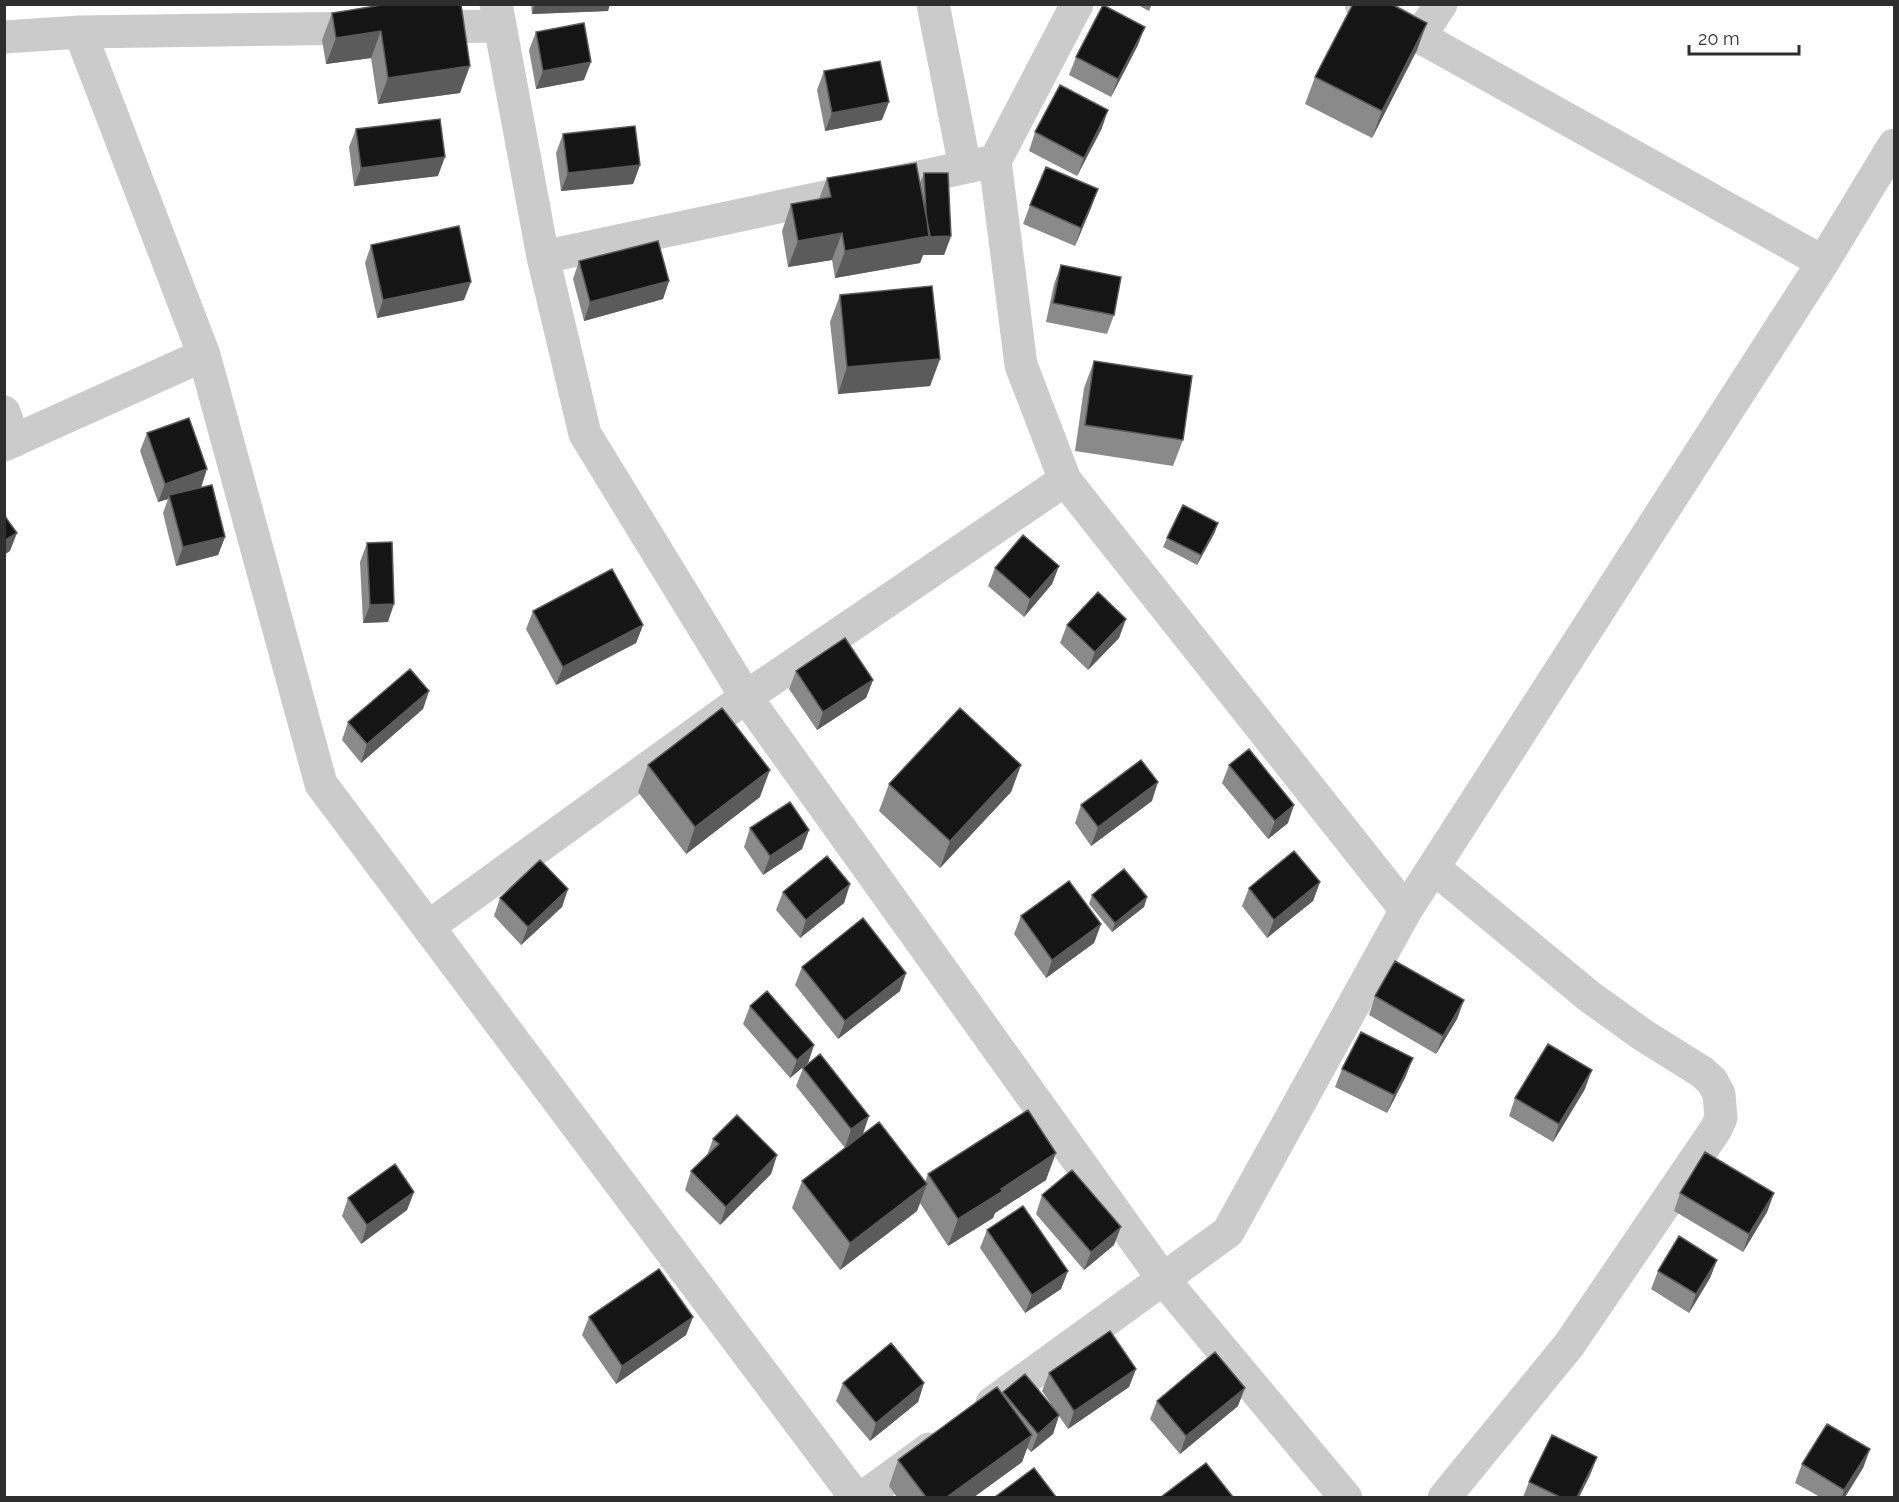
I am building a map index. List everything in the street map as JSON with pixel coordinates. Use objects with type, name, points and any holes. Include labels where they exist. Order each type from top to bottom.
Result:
[{"type":"street","points":[[933,4],[980,164],[1021,365],[1065,480],[1406,910]]},
{"type":"street","points":[[543,257],[980,164],[1077,4]]},
{"type":"street","points":[[1361,4],[1823,262]]},
{"type":"street","points":[[1419,37],[1441,4]]},
{"type":"street","points":[[4,37],[498,15],[543,257],[585,434],[746,697],[1163,1279],[1346,1497]]},
{"type":"street","points":[[80,32],[204,355],[321,784],[856,1497]]},
{"type":"street","points":[[862,1497],[1228,1232],[1406,910],[1823,262],[1894,145]]},
{"type":"street","points":[[8,433],[204,355]]},
{"type":"street","points":[[428,927],[746,697],[1065,480]]},
{"type":"street","points":[[1434,868],[1590,997],[1643,1035],[1702,1072],[1712,1081],[1721,1106],[1716,1129],[1569,1346],[1444,1497]]},
{"type":"building","points":[[388,4],[461,4],[470,66],[388,78],[381,31],[336,38],[332,13]]},
{"type":"building","points":[[1353,4],[1391,4],[1427,23],[1382,111],[1315,77]]},
{"type":"building","points":[[1103,5],[1145,27],[1118,79],[1076,57]]},
{"type":"building","points":[[584,23],[591,62],[543,71],[536,32]]},
{"type":"building","points":[[880,61],[889,102],[832,113],[824,71]]},
{"type":"building","points":[[1060,85],[1108,110],[1084,158],[1035,132]]},
{"type":"building","points":[[440,119],[445,157],[361,168],[356,129]]},
{"type":"building","points":[[635,126],[640,165],[568,173],[563,134]]},
{"type":"building","points":[[916,163],[930,236],[845,251],[842,233],[798,241],[791,204],[831,197],[827,178]]},
{"type":"building","points":[[1046,167],[1098,189],[1081,228],[1030,205]]},
{"type":"building","points":[[924,173],[948,173],[951,236],[929,237]]},
{"type":"building","points":[[459,226],[471,282],[383,300],[371,245]]},
{"type":"building","points":[[658,241],[669,281],[590,302],[579,261]]},
{"type":"building","points":[[1061,265],[1121,277],[1114,315],[1053,303]]},
{"type":"building","points":[[932,286],[940,359],[847,367],[840,295]]},
{"type":"building","points":[[1094,361],[1192,376],[1183,440],[1085,425]]},
{"type":"building","points":[[189,418],[207,469],[165,484],[147,433]]},
{"type":"building","points":[[212,485],[225,537],[183,547],[169,495]]},
{"type":"building","points":[[1183,505],[1218,523],[1201,555],[1167,538]]},
{"type":"building","points":[[4,515],[17,533],[4,541]]},
{"type":"building","points":[[1023,535],[1059,566],[1030,599],[995,568]]},
{"type":"building","points":[[392,542],[394,604],[370,605],[367,543]]},
{"type":"building","points":[[612,569],[643,625],[563,667],[533,611]]},
{"type":"building","points":[[1098,592],[1126,619],[1095,652],[1067,625]]},
{"type":"building","points":[[845,638],[873,680],[823,712],[796,671]]},
{"type":"building","points":[[410,669],[429,691],[367,744],[348,722]]},
{"type":"building","points":[[722,708],[770,770],[695,827],[648,765]]},
{"type":"building","points":[[960,708],[1021,765],[950,841],[889,784]]},
{"type":"building","points":[[1249,749],[1294,805],[1275,821],[1229,765]]},
{"type":"building","points":[[1141,760],[1158,782],[1098,827],[1081,805]]},
{"type":"building","points":[[790,802],[809,830],[770,856],[750,828]]},
{"type":"building","points":[[1294,851],[1320,882],[1274,920],[1249,888]]},
{"type":"building","points":[[827,856],[850,884],[806,920],[783,892]]},
{"type":"building","points":[[540,860],[568,889],[528,927],[500,898]]},
{"type":"building","points":[[1124,869],[1147,897],[1115,923],[1092,895]]},
{"type":"building","points":[[1069,881],[1101,924],[1052,960],[1021,916]]},
{"type":"building","points":[[863,918],[906,973],[845,1021],[802,967]]},
{"type":"building","points":[[1395,961],[1464,1000],[1443,1036],[1375,996]]},
{"type":"building","points":[[767,991],[814,1045],[797,1060],[750,1006]]},
{"type":"building","points":[[1361,1032],[1413,1058],[1394,1095],[1342,1069]]},
{"type":"building","points":[[1548,1044],[1592,1070],[1559,1124],[1515,1098]]},
{"type":"building","points":[[820,1054],[869,1116],[851,1129],[803,1068]]},
{"type":"building","points":[[1028,1110],[1056,1153],[1001,1189],[1003,1191],[958,1219],[928,1174]]},
{"type":"building","points":[[737,1115],[777,1155],[726,1207],[691,1171],[719,1144],[713,1139]]},
{"type":"building","points":[[879,1122],[927,1184],[850,1243],[802,1181]]},
{"type":"building","points":[[1705,1152],[1774,1193],[1749,1234],[1680,1193]]},
{"type":"building","points":[[395,1164],[414,1192],[367,1225],[348,1198]]},
{"type":"building","points":[[1072,1170],[1121,1227],[1091,1252],[1042,1195]]},
{"type":"building","points":[[1023,1206],[1068,1271],[1032,1295],[987,1230]]},
{"type":"building","points":[[1679,1236],[1717,1260],[1696,1294],[1658,1271]]},
{"type":"building","points":[[659,1269],[693,1317],[622,1366],[589,1317]]},
{"type":"building","points":[[1110,1331],[1136,1369],[1074,1411],[1049,1373]]},
{"type":"building","points":[[891,1343],[924,1383],[876,1423],[843,1383]]},
{"type":"building","points":[[1215,1352],[1245,1388],[1186,1436],[1157,1401]]},
{"type":"building","points":[[1025,1374],[1059,1415],[1038,1434],[1003,1392]]},
{"type":"building","points":[[997,1387],[1032,1435],[947,1497],[926,1497],[898,1460]]},
{"type":"building","points":[[1827,1424],[1870,1449],[1844,1490],[1802,1464]]},
{"type":"building","points":[[1552,1435],[1597,1457],[1577,1497],[1560,1497],[1529,1482]]},
{"type":"building","points":[[1206,1463],[1233,1497],[1161,1497]]},
{"type":"building","points":[[1034,1468],[1056,1497],[995,1497]]}]
